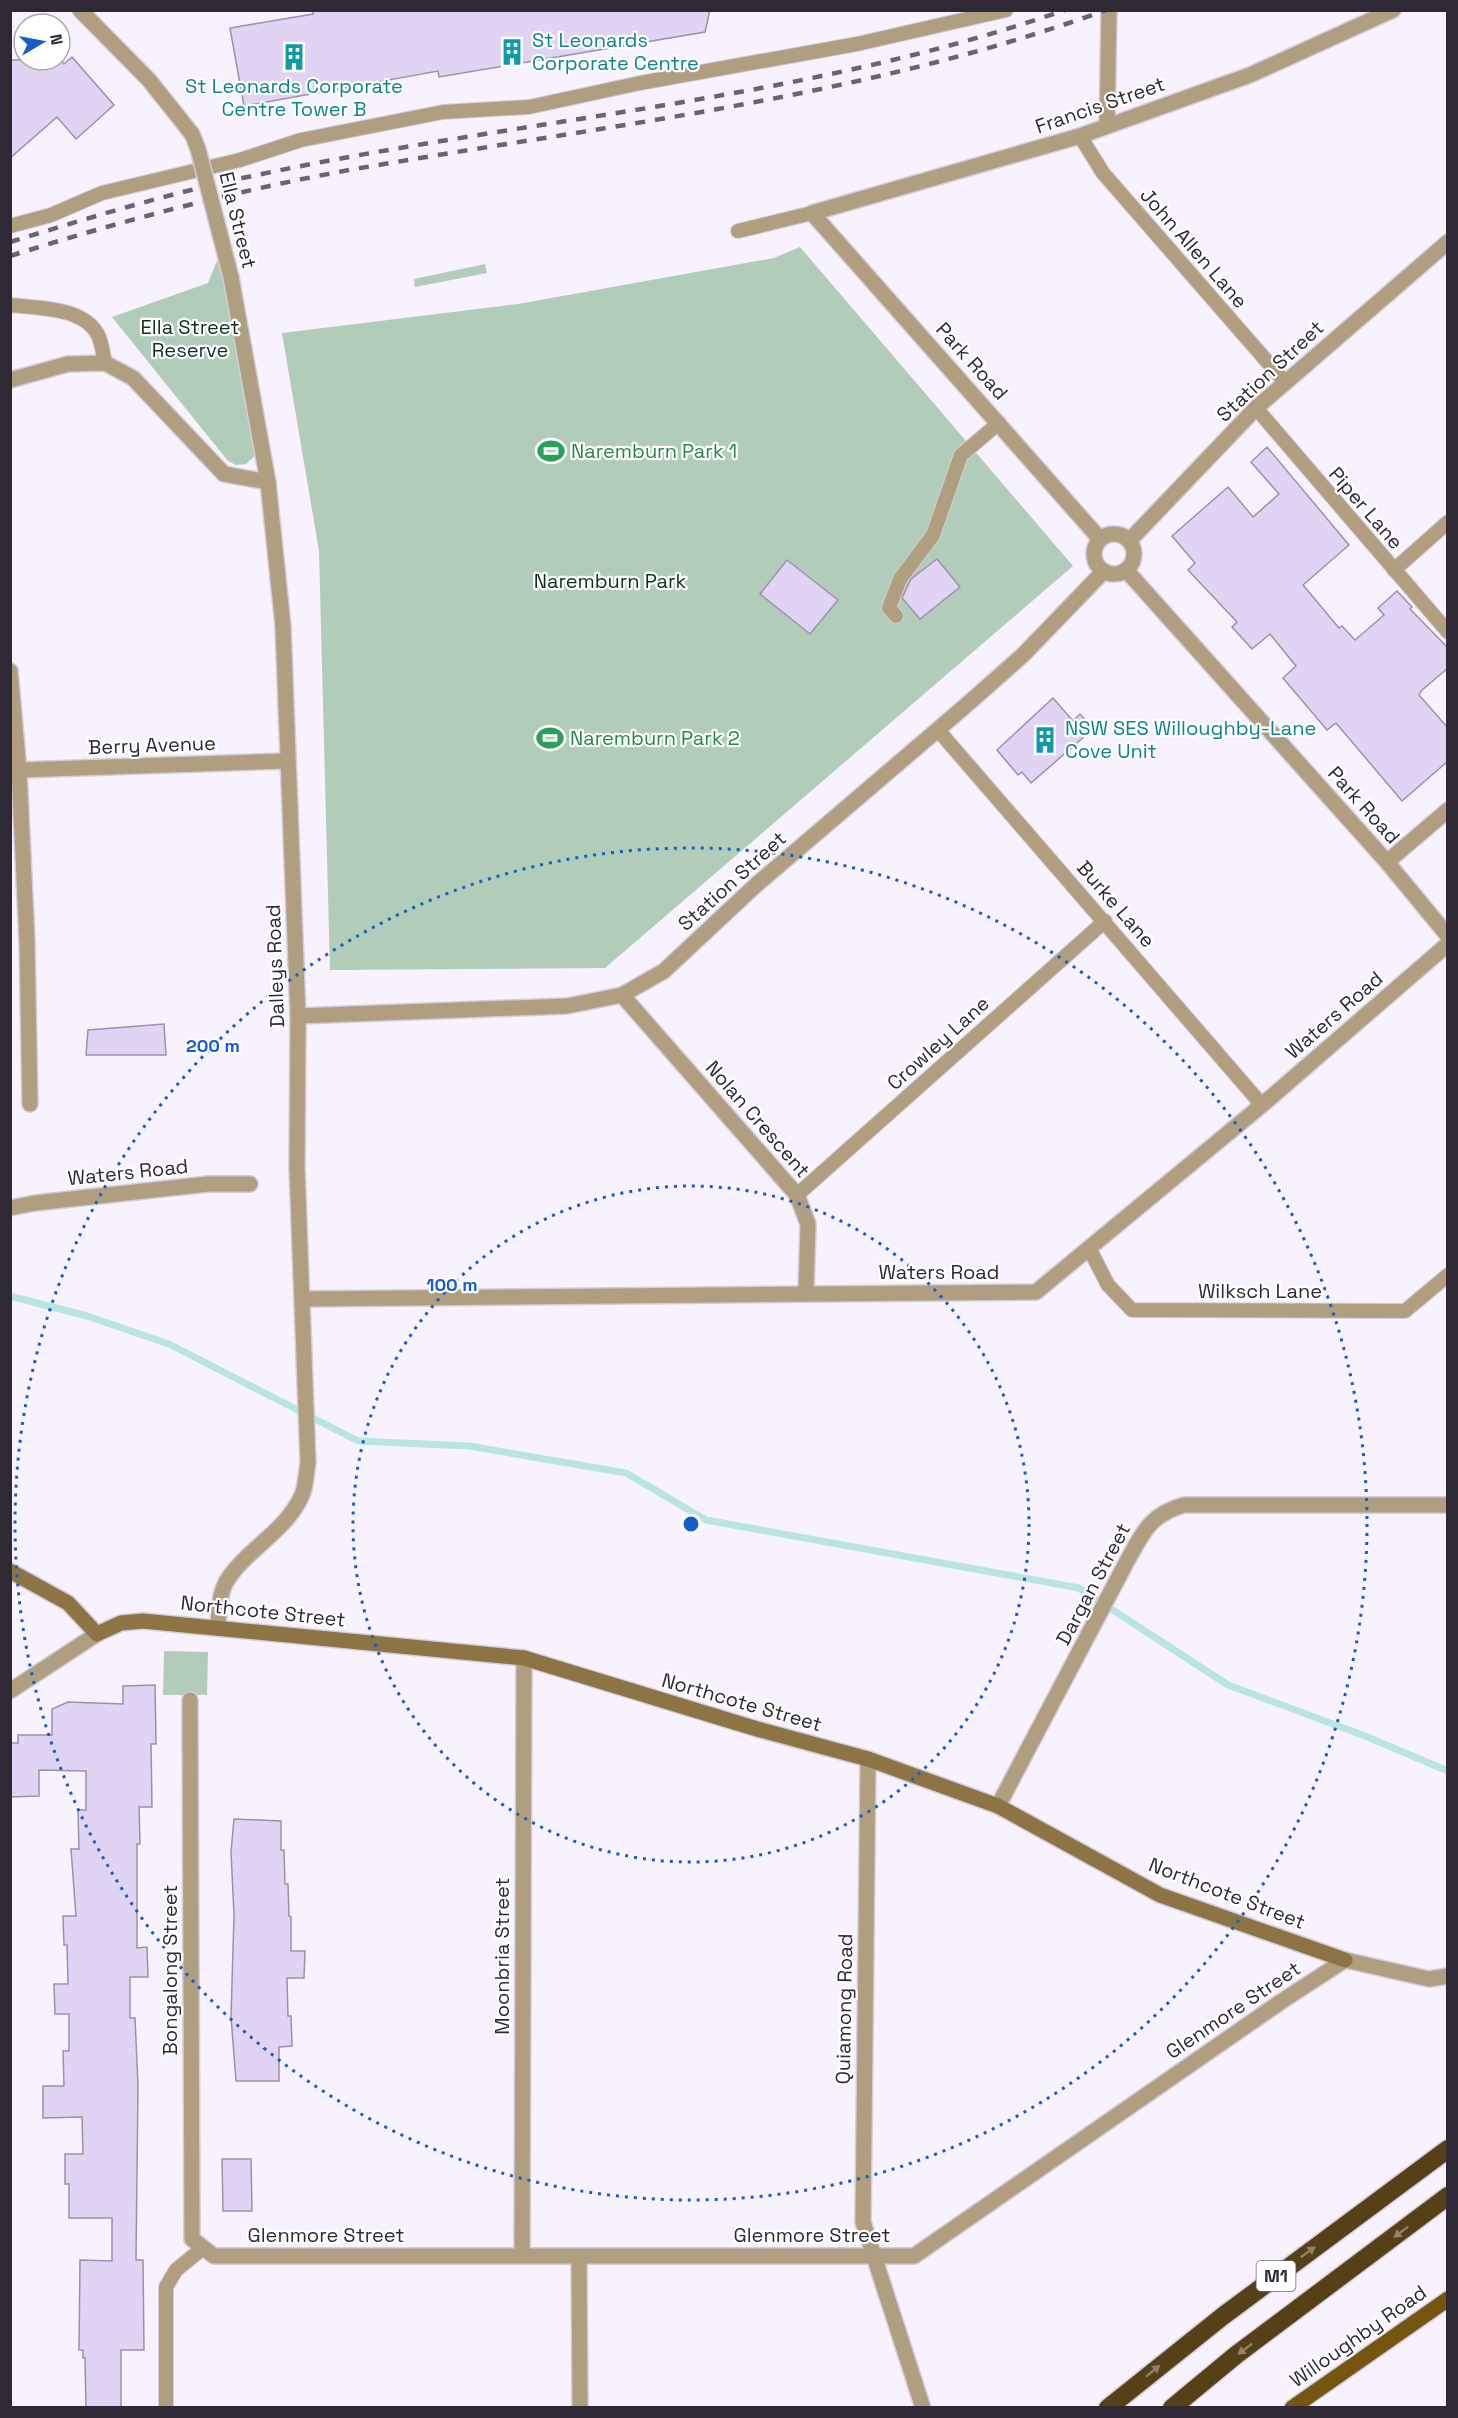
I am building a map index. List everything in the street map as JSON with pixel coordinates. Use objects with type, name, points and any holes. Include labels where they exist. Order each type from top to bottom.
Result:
[{"type":"highway","name":"M1","points":[[1108,2408],[1223,2316],[1448,2149]]},
{"type":"highway","name":"M1","points":[[1172,2408],[1236,2355],[1448,2196]]},
{"type":"main road","name":"Willoughby Road","points":[[1292,2408],[1448,2299]]},
{"type":"street","name":"Ella Street","points":[[80,10],[149,80],[192,134],[198,149],[231,277],[268,482]]},
{"type":"street","points":[[1107,126],[1109,10]]},
{"type":"street","name":"Francis Street","points":[[812,213],[1080,136],[1250,75],[1393,10]]},
{"type":"street","name":"Park Road","points":[[812,213],[1100,539]]},
{"type":"street","name":"Station Street","points":[[1130,541],[1256,408],[1448,242]]},
{"type":"street","points":[[10,380],[68,364],[105,363],[133,378],[224,474],[268,482]]},
{"type":"street","name":"Dalleys Road","points":[[218,1628],[225,1583],[239,1566],[286,1522],[303,1494],[308,1463],[297,1168],[298,1016],[283,626],[268,482]]},
{"type":"street","points":[[1116,534],[1130,541],[1134,558],[1126,570],[1112,574],[1104,571],[1095,558],[1096,546],[1100,539],[1116,534]]},
{"type":"street","name":"Park Road","points":[[1126,570],[1388,862],[1448,936]]},
{"type":"street","name":"Station Street","points":[[298,1016],[567,1006],[622,996],[664,971],[756,885],[938,730],[1023,655],[1104,571]]},
{"type":"street","points":[[10,671],[19,770],[27,941],[30,1104]]},
{"type":"street","name":"Berry Avenue","points":[[19,770],[287,761]]},
{"type":"street","points":[[1388,862],[1448,810]]},
{"type":"street","name":"Waters Road","points":[[303,1299],[639,1298],[806,1293],[1036,1292],[1090,1250],[1262,1105],[1448,944]]},
{"type":"street","name":"Nolan Crescent","points":[[622,996],[797,1195],[808,1224],[806,1293]]},
{"type":"street","name":"Waters Road","points":[[10,1208],[35,1203],[208,1184],[250,1184]]},
{"type":"street","name":"Dargan Street","points":[[998,1806],[1146,1527],[1164,1511],[1184,1505],[1448,1504]]},
{"type":"street","points":[[10,1571],[68,1602],[97,1634],[10,1691]]},
{"type":"street","name":"Northcote Street","points":[[97,1634],[121,1623],[143,1621],[524,1658],[757,1729],[868,1759],[998,1806],[1160,1895],[1346,1960],[1429,1978],[1448,1976]]},
{"type":"street","name":"Moonbria Street","points":[[522,2255],[524,1658]]},
{"type":"street","name":"Bongalong Street","points":[[190,1700],[198,2244]]},
{"type":"street","name":"Quiamong Road","points":[[868,1759],[863,2222],[923,2408]]},
{"type":"street","name":"Glenmore Street","points":[[198,2244],[213,2256],[804,2255],[875,2258],[914,2256],[1282,2001],[1346,1960]]},
{"type":"street","points":[[579,2257],[580,2408]]},
{"type":"lane","points":[[10,226],[51,215],[102,193],[240,160],[301,140],[443,112],[528,107],[640,83],[857,44],[1006,10]]},
{"type":"lane","name":"John Allen Lane","points":[[1080,136],[1103,173],[1285,382]]},
{"type":"lane","points":[[738,231],[812,213]]},
{"type":"lane","points":[[10,305],[56,310],[79,318],[98,335],[105,363]]},
{"type":"lane","name":"Piper Lane","points":[[1256,408],[1448,633]]},
{"type":"lane","points":[[896,616],[889,608],[900,579],[933,535],[961,455],[999,423]]},
{"type":"lane","points":[[1394,570],[1448,522]]},
{"type":"lane","name":"Burke Lane","points":[[938,730],[1262,1105]]},
{"type":"lane","name":"Crowley Lane","points":[[797,1195],[1105,921]]},
{"type":"lane","name":"Wilksch Lane","points":[[1090,1250],[1108,1285],[1132,1310],[1405,1311],[1448,1275]]},
{"type":"lane","points":[[166,2408],[166,2287],[176,2270],[198,2244]]},
{"type":"green space","name":"Naremburn Park","points":[[800,247],[1073,566],[605,968],[330,970],[319,551],[282,333],[518,304],[774,258]]},
{"type":"green space","name":"Ella Street Reserve","points":[[219,256],[256,446],[255,456],[246,464],[236,465],[228,461],[112,317],[208,283]]},
{"type":"green space","points":[[485,264],[487,273],[415,287],[414,279]]},
{"type":"green space","points":[[164,1651],[208,1652],[207,1695],[163,1695]]},
{"type":"building","points":[[313,10],[710,10],[705,32],[439,77],[438,71],[244,106],[230,28],[313,14]]},
{"type":"building","points":[[72,57],[114,105],[76,139],[57,117],[10,158],[10,60],[12,60],[12,72],[72,72]]},
{"type":"building","points":[[1267,447],[1349,545],[1303,585],[1339,628],[1342,626],[1355,640],[1384,615],[1378,608],[1397,591],[1412,607],[1410,609],[1448,648],[1448,668],[1419,695],[1448,728],[1448,761],[1402,801],[1336,723],[1327,730],[1283,678],[1296,666],[1270,634],[1252,649],[1232,627],[1237,622],[1188,570],[1195,563],[1172,536],[1228,487],[1253,517],[1279,494],[1251,462]]},
{"type":"building","points":[[937,559],[960,587],[920,619],[902,598],[911,579]]},
{"type":"building","points":[[787,560],[838,600],[810,634],[760,594]]},
{"type":"building","name":"NSW SES Willoughby-Lane Cove Unit","points":[[1053,698],[1073,721],[1080,714],[1093,729],[1031,783],[1022,772],[1018,775],[997,750]]},
{"type":"building","points":[[164,1024],[166,1055],[86,1055],[88,1030]]},
{"type":"building","points":[[155,1685],[156,1744],[151,1744],[152,1807],[139,1807],[140,1844],[137,1844],[137,1948],[147,1947],[148,1977],[130,1977],[130,2018],[135,2018],[138,2085],[136,2260],[143,2260],[144,2350],[121,2350],[121,2408],[86,2408],[85,2358],[83,2358],[83,2350],[79,2350],[80,2260],[112,2261],[112,2218],[69,2218],[69,2184],[65,2184],[65,2154],[83,2154],[82,2117],[43,2118],[43,2086],[64,2086],[63,2051],[69,2051],[69,2014],[55,2014],[54,1984],[68,1984],[67,1945],[64,1945],[63,1916],[76,1916],[71,1849],[79,1849],[78,1810],[86,1810],[86,1771],[39,1770],[39,1796],[10,1797],[10,1743],[18,1743],[18,1735],[52,1735],[52,1709],[68,1702],[123,1704],[123,1686]]},
{"type":"building","points":[[234,1819],[281,1821],[281,1850],[284,1850],[285,1884],[288,1884],[289,1916],[291,1917],[291,1951],[305,1951],[304,1978],[287,1978],[292,2046],[279,2047],[279,2081],[236,2081],[231,2017],[234,1915],[231,1852]]},
{"type":"building","points":[[222,2159],[251,2159],[252,2211],[223,2211]]},
{"type":"waterway","points":[[10,1296],[87,1316],[169,1344],[358,1441],[469,1446],[626,1473],[706,1520],[1079,1588],[1228,1685],[1365,1736],[1448,1771]]},
{"type":"railway","points":[[10,242],[194,189],[257,175],[358,155],[766,87],[866,66],[966,41],[1065,10]]},
{"type":"railway","points":[[10,256],[181,207],[311,177],[734,106],[922,66],[1015,40],[1106,10]]},
{"type":"place","name":"St Leonards Corporate Centre","points":[[512,52]]},
{"type":"place","name":"St Leonards Corporate Centre Tower B","points":[[294,57]]},
{"type":"place","name":"Naremburn Park 1","points":[[551,451]]},
{"type":"place","name":"Naremburn Park 2","points":[[550,738]]},
{"type":"place","name":"NSW SES Willoughby-Lane Cove Unit","points":[[1045,740]]}]
